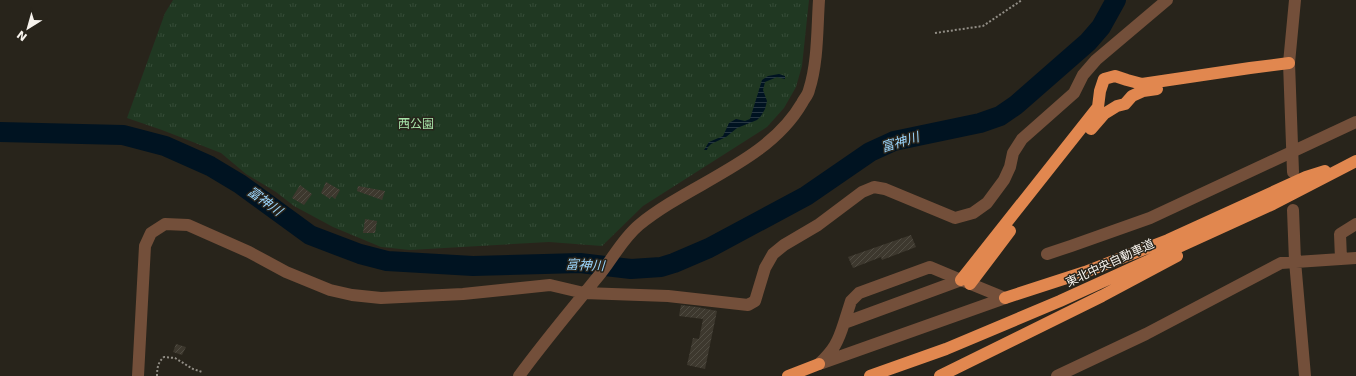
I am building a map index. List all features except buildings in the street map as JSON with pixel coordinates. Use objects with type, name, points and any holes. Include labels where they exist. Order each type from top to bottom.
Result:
[{"type":"highway","points":[[966,282],[1104,114],[1117,106],[1125,104],[1132,96],[1143,91],[1249,75],[1289,63]]},
{"type":"highway","points":[[966,282],[1098,107],[1100,91],[1104,78],[1115,76],[1142,84],[1289,63]]},
{"type":"highway","points":[[1005,298],[1085,272],[1168,240],[1306,177],[1356,161]]},
{"type":"highway","name":"東北中央自動車道","points":[[870,376],[946,349],[1060,301],[1273,204],[1356,161]]},
{"type":"highway","points":[[940,376],[1102,296],[1273,204]]},
{"type":"highway","points":[[788,376],[819,364]]},
{"type":"street","points":[[519,376],[597,278],[612,256],[638,226],[661,210],[755,153],[779,134],[795,115],[809,91],[815,61],[819,0]]},
{"type":"street","points":[[138,376],[145,246],[151,233],[165,224],[188,225],[249,252],[286,272],[330,290],[352,295],[381,298],[463,294],[550,285],[584,293],[668,296],[748,305],[755,301],[765,268],[773,254],[784,245],[818,225],[862,192],[874,187],[885,189],[955,218],[973,213],[987,203],[1004,180],[1014,153],[1022,139],[1074,93],[1083,75],[1096,60],[1167,0]]},
{"type":"street","points":[[1294,172],[1289,63],[1295,0]]},
{"type":"street","points":[[1047,254],[1150,218],[1356,122]]},
{"type":"street","points":[[1293,210],[1295,261],[1304,376]]},
{"type":"street","points":[[1340,259],[1340,234],[1356,224]]},
{"type":"street","points":[[1057,376],[1146,334],[1281,263],[1356,258]]},
{"type":"street","points":[[819,364],[831,352],[839,339],[851,301],[859,293],[930,267],[1005,298]]},
{"type":"street","points":[[844,323],[966,282]]},
{"type":"street","points":[[819,364],[1005,298]]},
{"type":"path","points":[[935,33],[983,26],[1022,0]]},
{"type":"path","points":[[157,376],[157,368],[164,357],[175,358],[193,369],[202,372]]},
{"type":"green space","name":"西公園","points":[[173,0],[809,0],[802,66],[796,87],[784,108],[767,127],[643,206],[602,246],[549,242],[410,250],[381,247],[333,227],[294,206],[276,192],[246,174],[221,153],[127,118],[165,13]]},
{"type":"water","points":[[779,74],[785,76],[785,79],[777,77],[765,82],[763,90],[767,101],[761,116],[757,120],[737,128],[726,137],[711,144],[707,150],[704,150],[709,142],[723,136],[729,123],[736,119],[745,121],[750,119],[762,80],[768,76]]},
{"type":"waterway","name":"富神川","points":[[0,132],[123,135],[165,146],[210,166],[240,184],[310,235],[360,254],[387,261],[473,266],[580,263],[631,269],[661,267],[709,248],[806,196],[870,152],[894,141],[980,123],[1000,116],[1016,105],[1088,42],[1101,27],[1116,0]]}]
